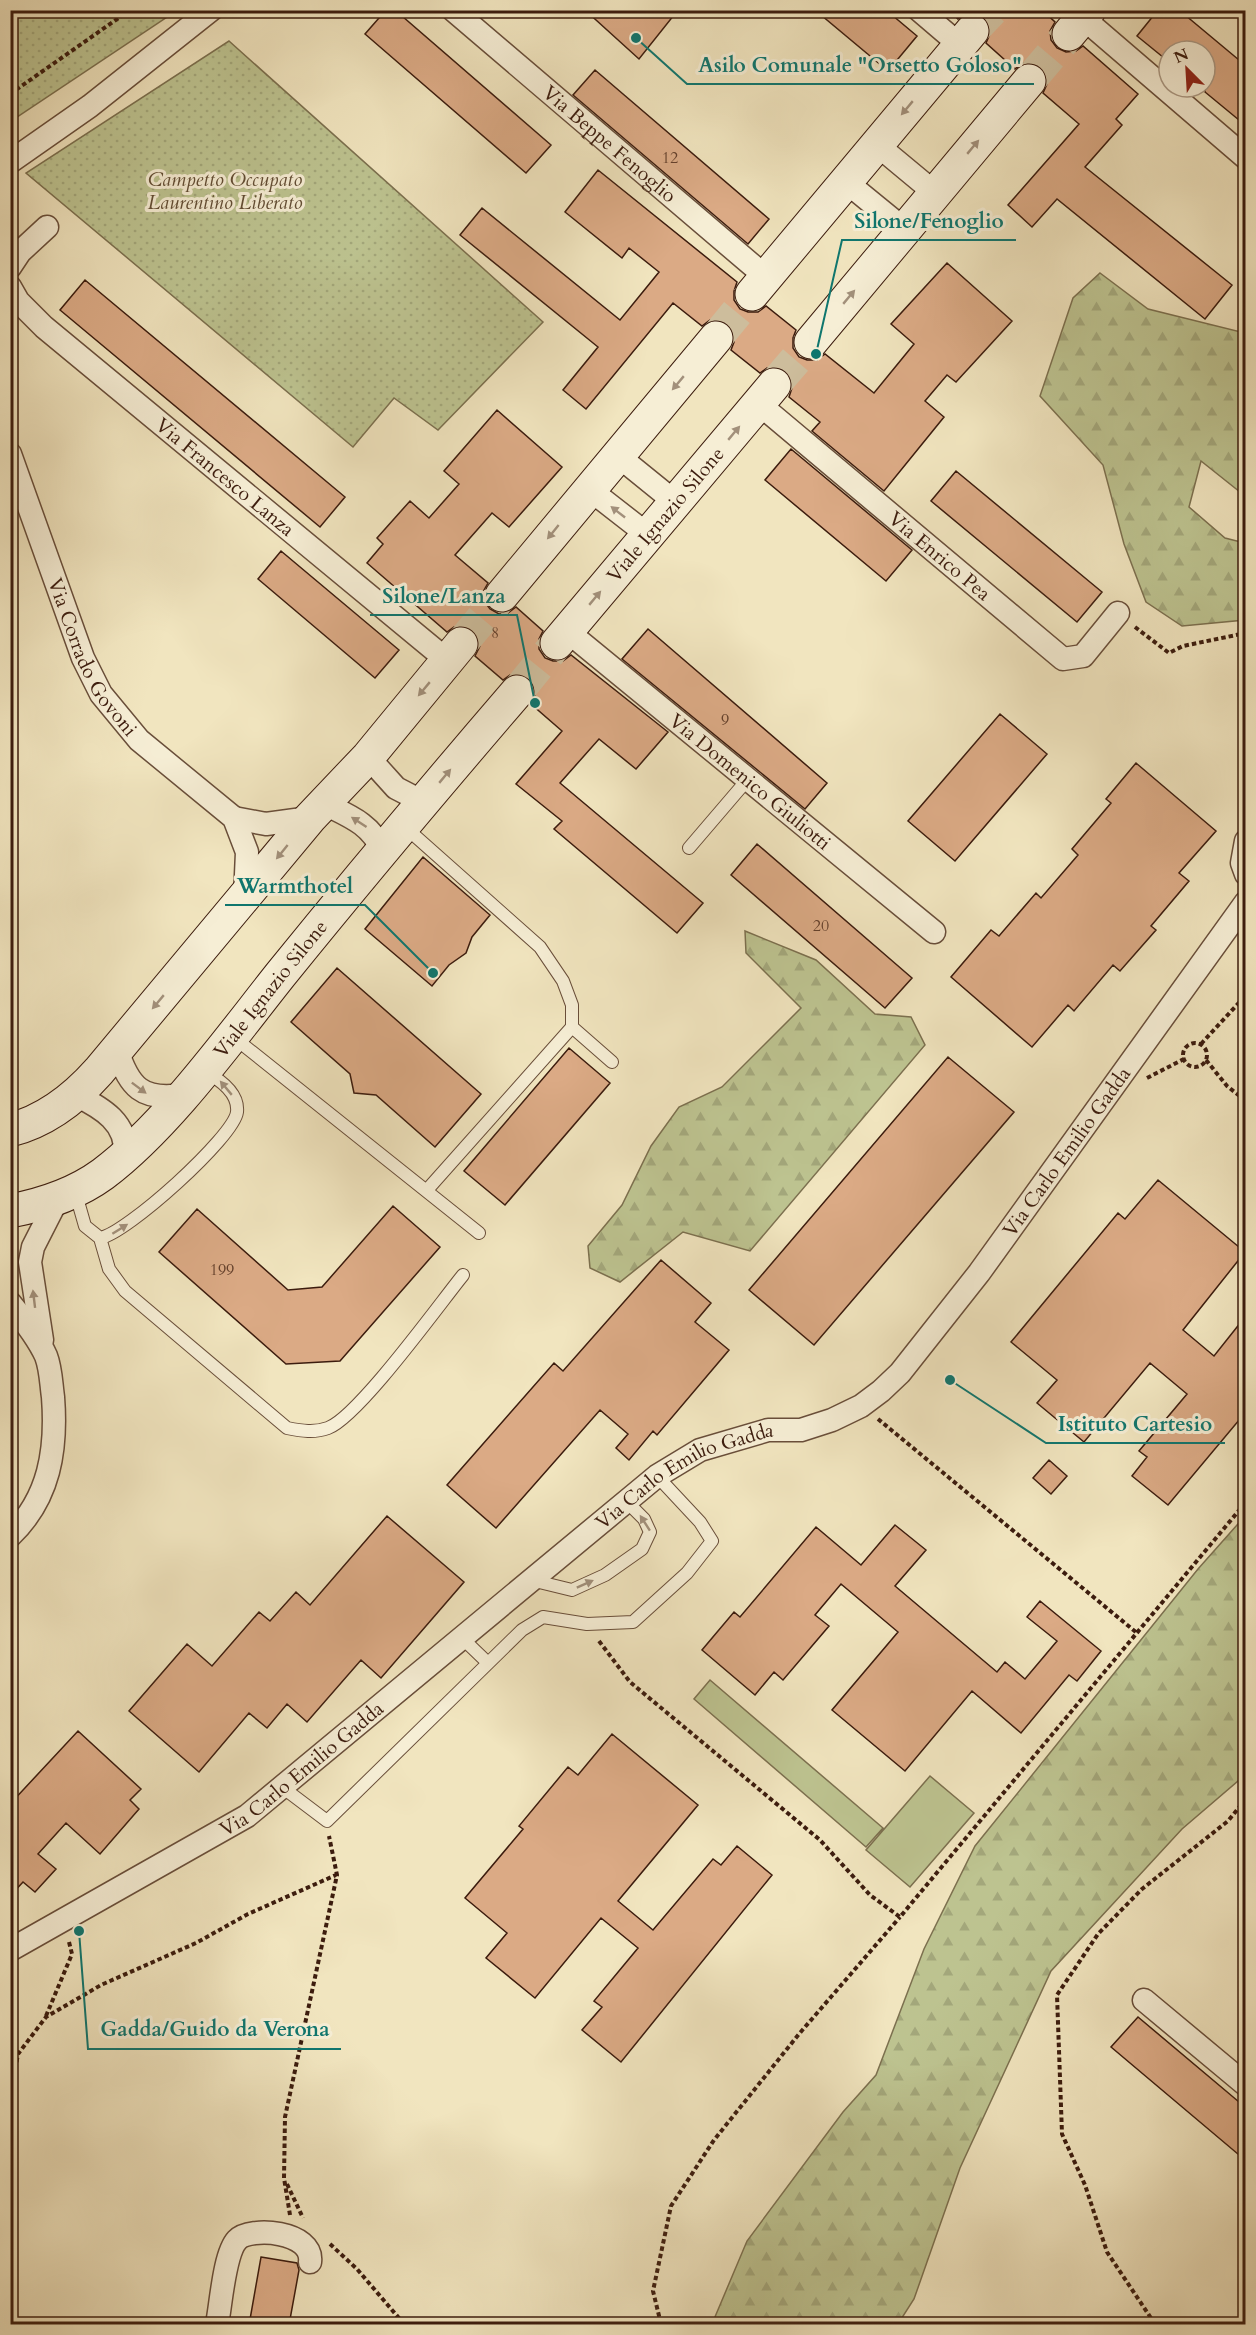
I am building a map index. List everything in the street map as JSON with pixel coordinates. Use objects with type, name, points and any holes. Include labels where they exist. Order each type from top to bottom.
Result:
[{"type":"street","points":[[10,162],[90,106],[211,10]]},
{"type":"street","name":"Via Beppe Fenoglio","points":[[453,10],[759,285]]},
{"type":"street","points":[[759,285],[966,38],[919,10]]},
{"type":"street","points":[[1080,21],[1245,158]]},
{"type":"street","points":[[811,342],[1029,81]]},
{"type":"street","points":[[876,144],[935,193]]},
{"type":"street","points":[[845,181],[905,230]]},
{"type":"street","points":[[10,267],[20,252],[47,227]]},
{"type":"street","name":"Via Francesco Lanza","points":[[10,287],[18,301],[44,327],[454,652]]},
{"type":"street","points":[[502,595],[716,338]]},
{"type":"street","name":"Viale Ignazio Silone","points":[[562,637],[767,394]]},
{"type":"street","name":"Via Enrico Pea","points":[[767,394],[1063,659],[1083,656],[1118,613]]},
{"type":"street","name":"Via Corrado Govoni","points":[[10,454],[77,641],[100,694],[139,740],[234,818],[266,824],[318,811]]},
{"type":"street","points":[[617,455],[675,502]]},
{"type":"street","points":[[589,489],[648,535]]},
{"type":"street","name":"Via Domenico Giuliotti","points":[[562,637],[748,779],[934,932]]},
{"type":"street","points":[[10,1130],[43,1117],[76,1095],[117,1050],[318,811],[368,757],[454,652]]},
{"type":"street","name":"Viale Ignazio Silone","points":[[10,1211],[67,1193],[96,1178],[125,1155],[182,1095],[382,850],[516,692]]},
{"type":"street","points":[[368,757],[396,788],[413,814]]},
{"type":"street","points":[[318,811],[365,826],[376,837],[382,850]]},
{"type":"street","name":"Via Corrado Govoni","points":[[234,818],[247,852],[245,897]]},
{"type":"street","points":[[1245,842],[1242,863],[1245,874]]},
{"type":"street","name":"Via Carlo Emilio Gadda","points":[[10,1950],[247,1816],[657,1476],[700,1450],[731,1438],[768,1430],[801,1430],[832,1420],[861,1406],[881,1391],[900,1373],[979,1273],[1245,902]]},
{"type":"street","points":[[117,1050],[126,1075],[139,1090],[158,1097],[182,1095]]},
{"type":"street","points":[[76,1095],[99,1107],[113,1119],[123,1134],[125,1155]]},
{"type":"street","points":[[10,1536],[32,1510],[40,1493],[55,1444],[51,1375],[37,1319],[30,1262],[33,1247],[67,1193]]},
{"type":"street","points":[[10,1303],[45,1356]]},
{"type":"street","points":[[1144,2000],[1245,2085]]},
{"type":"street","points":[[217,2325],[230,2253],[236,2241],[242,2236],[258,2232],[303,2232],[310,2262]]},
{"type":"lane","points":[[689,848],[748,779]]},
{"type":"lane","points":[[413,814],[540,947],[563,981],[572,1005],[572,1026],[427,1190]]},
{"type":"lane","points":[[572,1026],[612,1062]]},
{"type":"lane","points":[[231,1035],[479,1233]]},
{"type":"lane","points":[[100,1238],[108,1236],[134,1220],[161,1198],[219,1139],[237,1115],[236,1102],[227,1087],[202,1070]]},
{"type":"lane","points":[[67,1193],[85,1226],[100,1238],[109,1269],[135,1301],[287,1428],[304,1431],[329,1427],[356,1407],[463,1275]]},
{"type":"lane","points":[[282,1786],[327,1821],[522,1630],[543,1617],[587,1624],[633,1622],[687,1573],[712,1541],[700,1522],[657,1476]]},
{"type":"lane","points":[[529,1580],[572,1590],[605,1575],[642,1549],[650,1532],[644,1519],[626,1501]]},
{"type":"lane","points":[[462,1638],[488,1663]]},
{"type":"path","points":[[10,94],[130,10]]},
{"type":"path","points":[[1118,613],[1169,653],[1183,646],[1245,633]]},
{"type":"path","points":[[1201,1044],[1245,995]]},
{"type":"path","points":[[1206,1060],[1201,1066],[1193,1067],[1184,1059],[1186,1048],[1192,1043],[1201,1044],[1206,1049],[1206,1060],[1227,1086],[1245,1101]]},
{"type":"path","points":[[861,1406],[1137,1634]]},
{"type":"path","points":[[661,2325],[653,2291],[671,2206],[714,2140],[799,2034],[900,1917],[1245,1502]]},
{"type":"path","points":[[587,1624],[630,1682],[820,1840],[870,1895],[900,1917]]},
{"type":"path","points":[[1155,2325],[1107,2252],[1085,2185],[1062,2134],[1058,1995],[1098,1934],[1142,1889],[1228,1821],[1245,1799]]},
{"type":"path","points":[[303,2232],[284,2178],[285,2117],[337,1875],[327,1821]]},
{"type":"path","points":[[46,2017],[101,1985],[196,1942],[248,1914],[337,1875]]},
{"type":"path","points":[[10,2099],[18,2054],[46,2017],[72,1954],[61,1923]]},
{"type":"path","points":[[284,2178],[303,2217],[303,2232]]},
{"type":"path","points":[[326,2240],[357,2269],[404,2325]]},
{"type":"green space","points":[[11,10],[176,10],[176,11],[11,121]]},
{"type":"green space","name":"Campetto Occupato Laurentino Liberato","points":[[229,41],[543,322],[438,430],[394,398],[353,447],[26,173]]},
{"type":"green space","points":[[1100,273],[1148,309],[1245,333],[1245,496],[1201,461],[1189,507],[1225,538],[1245,543],[1245,620],[1182,626],[1146,602],[1124,544],[1103,465],[1040,396],[1073,298]]},
{"type":"green space","points":[[745,931],[816,960],[875,1014],[911,1017],[925,1045],[750,1251],[683,1232],[620,1282],[590,1268],[588,1246],[622,1205],[651,1146],[679,1107],[722,1087],[801,1008],[746,953]]},
{"type":"green space","points":[[1245,1516],[1245,1775],[1182,1829],[1051,1971],[960,2168],[914,2299],[898,2324],[712,2324],[747,2241],[843,2112],[876,2075],[924,1949],[975,1846],[1198,1569]]},
{"type":"green space","points":[[710,1680],[883,1828],[866,1847],[694,1699]]},
{"type":"green space","points":[[930,1776],[974,1813],[910,1887],[866,1850]]},
{"type":"building","points":[[386,10],[395,10],[551,145],[526,173],[365,34]]},
{"type":"building","points":[[585,10],[678,10],[639,59]]},
{"type":"building","points":[[815,10],[886,10],[917,36],[888,71]]},
{"type":"building","points":[[948,10],[1042,10],[1055,22],[1050,31],[1051,40],[1057,48],[1066,52],[1076,51],[1083,46],[1138,94],[1116,119],[1122,125],[1085,167],[1232,285],[1205,319],[1057,199],[1032,227],[1008,205],[1079,124],[1043,93],[1047,84],[1047,75],[1041,67],[1032,63],[1023,63],[1015,69],[986,43],[990,34],[989,24],[984,17],[975,13],[965,14],[958,19]]},
{"type":"building","points":[[1158,10],[1179,10],[1214,39],[1157,39],[1157,52],[1137,36]]},
{"type":"building","points":[[1217,42],[1245,65],[1245,125],[1213,99],[1217,99]]},
{"type":"building","points":[[595,70],[769,219],[748,244],[573,95]]},
{"type":"building","points":[[598,170],[737,282],[734,300],[740,309],[758,312],[766,306],[796,330],[793,348],[799,357],[817,360],[825,354],[874,393],[914,344],[891,324],[947,263],[1012,321],[956,382],[947,375],[925,401],[944,417],[884,491],[812,431],[820,422],[789,397],[792,379],[786,371],[777,367],[767,368],[760,373],[731,350],[734,332],[728,323],[710,320],[702,326],[673,303],[586,409],[563,390],[598,347],[460,235],[482,208],[620,320],[659,272],[629,248],[622,258],[565,212]]},
{"type":"building","points":[[85,280],[345,497],[320,527],[60,310]]},
{"type":"building","points":[[497,410],[562,467],[509,527],[492,513],[455,555],[488,583],[483,592],[484,601],[490,609],[499,614],[508,613],[516,607],[543,631],[539,639],[539,649],[545,658],[563,661],[571,655],[668,732],[636,769],[599,739],[560,783],[703,903],[677,933],[554,829],[562,821],[516,784],[562,731],[531,704],[535,695],[535,686],[530,678],[520,674],[510,675],[503,680],[475,656],[480,646],[479,638],[473,630],[464,625],[454,627],[447,632],[367,563],[383,544],[377,538],[410,501],[429,518],[459,484],[444,471]]},
{"type":"building","points":[[791,449],[912,550],[886,581],[765,480]]},
{"type":"building","points":[[956,471],[1102,592],[1077,622],[931,501]]},
{"type":"building","points":[[281,551],[399,650],[375,678],[258,579]]},
{"type":"building","points":[[648,629],[827,783],[805,809],[622,659]]},
{"type":"building","points":[[1000,714],[1047,754],[955,861],[908,821]]},
{"type":"building","points":[[1136,763],[1216,831],[1179,873],[1189,881],[1151,926],[1156,930],[1120,971],[1113,965],[1074,1011],[1068,1005],[1032,1047],[951,977],[991,930],[999,936],[1036,893],[1041,898],[1078,855],[1072,849],[1111,803],[1106,799]]},
{"type":"building","points":[[757,844],[912,978],[885,1008],[731,875]]},
{"type":"building","points":[[423,857],[490,915],[472,937],[466,953],[449,965],[432,986],[365,929]]},
{"type":"building","points":[[337,968],[481,1094],[435,1147],[376,1095],[354,1093],[350,1074],[291,1022]]},
{"type":"building","points":[[569,1048],[610,1083],[505,1205],[464,1171]]},
{"type":"building","points":[[948,1057],[1014,1112],[814,1345],[749,1290]]},
{"type":"building","points":[[1158,1180],[1245,1252],[1183,1330],[1214,1356],[1245,1317],[1245,1413],[1168,1505],[1132,1476],[1147,1457],[1139,1451],[1187,1394],[1150,1363],[1084,1442],[1037,1403],[1057,1380],[1011,1342],[1118,1213],[1125,1219]]},
{"type":"building","points":[[393,1206],[440,1247],[340,1361],[286,1364],[159,1252],[197,1209],[288,1290],[322,1287]]},
{"type":"building","points":[[661,1260],[711,1303],[695,1322],[729,1350],[657,1435],[653,1431],[629,1460],[616,1448],[628,1434],[600,1410],[496,1528],[447,1485],[554,1363],[563,1371]]},
{"type":"building","points":[[1049,1460],[1067,1476],[1051,1494],[1033,1478]]},
{"type":"building","points":[[387,1516],[464,1582],[381,1678],[361,1660],[307,1722],[287,1704],[267,1728],[249,1713],[199,1772],[129,1711],[187,1644],[212,1666],[259,1612],[270,1621],[296,1592],[310,1605]]},
{"type":"building","points":[[895,1525],[926,1550],[895,1586],[997,1672],[1005,1662],[1025,1679],[1057,1641],[1027,1617],[1040,1601],[1101,1651],[1077,1681],[1069,1675],[1021,1733],[972,1691],[905,1771],[832,1710],[898,1632],[841,1584],[815,1615],[829,1626],[783,1680],[774,1672],[755,1695],[702,1650],[734,1612],[740,1617],[816,1527],[861,1565]]},
{"type":"building","points":[[78,1731],[141,1789],[130,1800],[139,1809],[100,1854],[66,1823],[38,1854],[56,1869],[35,1892],[23,1882],[10,1896],[10,1804]]},
{"type":"building","points":[[612,1734],[698,1805],[618,1901],[653,1930],[713,1859],[721,1865],[737,1846],[772,1875],[621,2062],[582,2030],[602,2007],[594,2001],[638,1948],[601,1918],[535,1998],[486,1958],[507,1933],[465,1898],[523,1829],[519,1826],[568,1767],[578,1775]]},
{"type":"building","points":[[1138,2017],[1245,2107],[1245,2160],[1111,2047]]},
{"type":"building","points":[[261,2257],[297,2263],[299,2270],[289,2325],[249,2325]]},
{"type":"tunnel","points":[[972,31],[992,10]]},
{"type":"tunnel","points":[[1029,81],[1069,34]]},
{"type":"tunnel","points":[[716,338],[752,294]]},
{"type":"tunnel","points":[[774,385],[811,342]]},
{"type":"tunnel","points":[[461,644],[502,595]]},
{"type":"tunnel","points":[[517,692],[557,643]]},
{"type":"place","name":"Asilo Comunale \"Orsetto Goloso\"","points":[[636,38]]},
{"type":"place","name":"Silone/Fenoglio","points":[[816,354]]},
{"type":"place","name":"Silone/Lanza","points":[[535,703]]},
{"type":"place","name":"Warmthotel","points":[[433,973]]},
{"type":"place","name":"Istituto Cartesio","points":[[950,1380]]},
{"type":"place","name":"Gadda/Guido da Verona","points":[[79,1931]]}]
